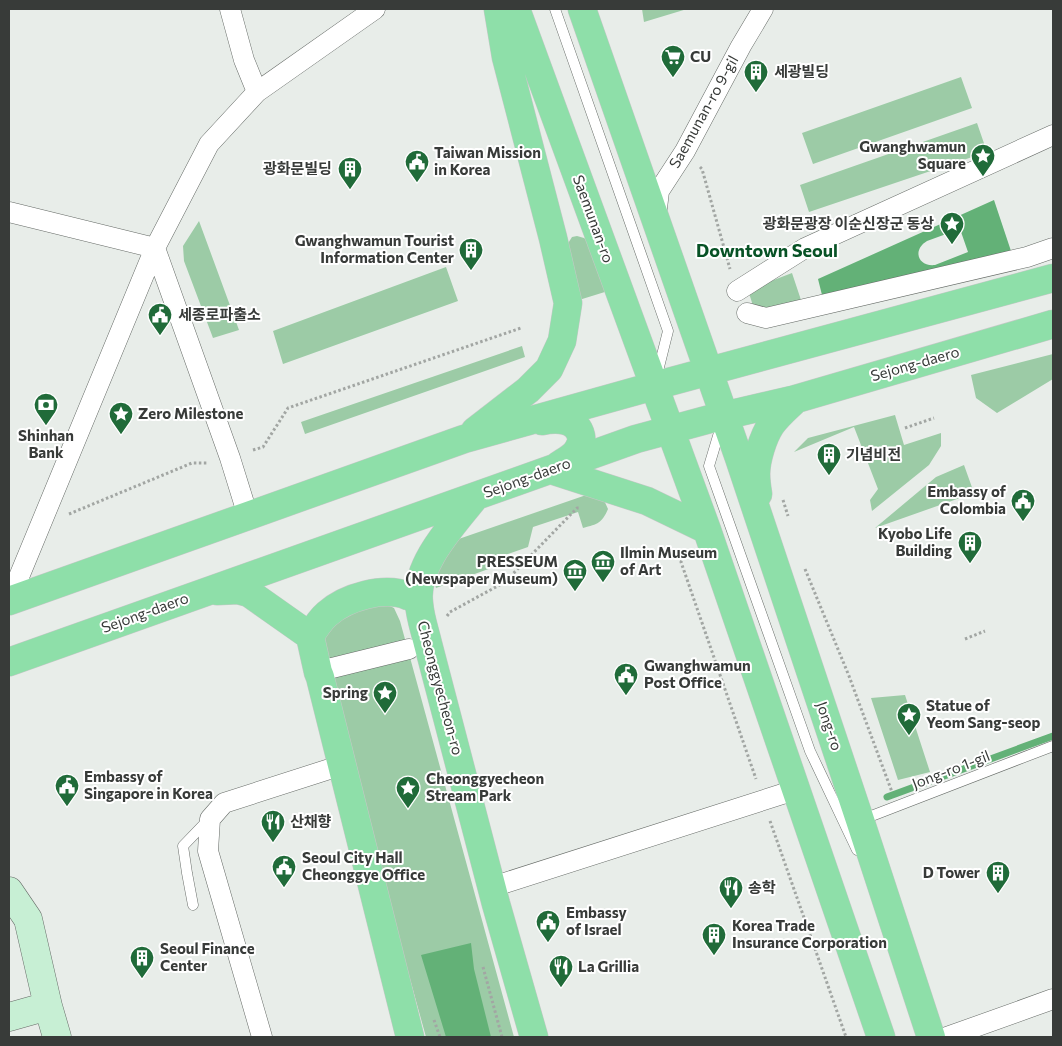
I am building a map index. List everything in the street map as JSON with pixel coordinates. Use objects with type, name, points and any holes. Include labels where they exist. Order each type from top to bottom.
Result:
[{"type":"main road","points":[[464,439],[528,390],[549,369],[562,341],[568,303],[554,238],[506,58],[498,9]]},
{"type":"main road","name":"Saemunan-ro","points":[[516,9],[671,429]]},
{"type":"main road","points":[[582,9],[724,415]]},
{"type":"main road","points":[[9,600],[464,439],[1053,278]]},
{"type":"main road","name":"Sejong-daero","points":[[9,662],[636,439],[724,415],[796,399],[1053,324]]},
{"type":"main road","points":[[761,527],[756,472],[759,453],[770,426],[796,399]]},
{"type":"main road","name":"Jong-ro","points":[[724,415],[931,1037]]},
{"type":"main road","points":[[464,439],[547,420],[560,419],[570,422],[580,430],[582,441],[577,451],[551,470]]},
{"type":"main road","points":[[671,429],[708,530],[880,1037]]},
{"type":"main road","points":[[551,470],[647,501],[708,530]]},
{"type":"main road","name":"Cheonggyecheon-ro","points":[[475,497],[433,551],[421,578],[418,602],[492,887],[534,1037]]},
{"type":"main road","points":[[205,592],[238,590],[249,593],[310,636],[410,1037]]},
{"type":"main road","points":[[310,636],[327,613],[357,596],[378,592],[391,592],[407,595],[418,602]]},
{"type":"street","points":[[230,9],[244,60],[257,92]]},
{"type":"street","points":[[9,600],[155,248],[209,144],[257,92],[376,9]]},
{"type":"street","name":"Saemunan-ro 9-gil","points":[[656,219],[659,191],[685,151],[741,46],[764,9]]},
{"type":"street","points":[[736,291],[805,248],[1053,135]]},
{"type":"street","points":[[9,212],[155,248]]},
{"type":"street","points":[[155,248],[230,458],[248,516]]},
{"type":"street","points":[[747,314],[766,318],[1027,257],[1053,248]]},
{"type":"street","points":[[328,669],[408,649]]},
{"type":"street","points":[[262,1037],[208,851],[210,819],[224,803],[342,765]]},
{"type":"street","points":[[492,887],[795,790]]},
{"type":"street","points":[[9,891],[28,919],[57,1037]]},
{"type":"street","points":[[946,1037],[1053,999]]},
{"type":"street","points":[[9,1017],[48,1006]]},
{"type":"lane","points":[[555,9],[668,331],[654,386]]},
{"type":"lane","points":[[724,415],[709,466],[810,751],[897,934]]},
{"type":"lane","name":"Jong-ro 1-gil","points":[[860,820],[1053,746]]},
{"type":"lane","points":[[193,905],[183,846],[210,819]]},
{"type":"path","points":[[685,151],[702,170],[736,291]]},
{"type":"path","points":[[253,450],[262,447],[288,408],[521,328]]},
{"type":"path","points":[[905,428],[934,418]]},
{"type":"path","points":[[40,527],[192,464],[210,463]]},
{"type":"path","points":[[783,498],[788,517]]},
{"type":"path","points":[[445,620],[450,612],[505,582],[577,508],[586,509]]},
{"type":"path","points":[[803,563],[849,676],[898,806]]},
{"type":"path","points":[[965,638],[985,631]]},
{"type":"path","points":[[483,967],[502,1037]]},
{"type":"shaded area","points":[[642,9],[687,9],[644,22]]},
{"type":"shaded area","points":[[961,77],[972,108],[813,164],[802,133]]},
{"type":"shaded area","points":[[977,123],[987,152],[809,212],[800,185]]},
{"type":"shaded area","points":[[994,200],[1011,251],[822,295],[818,279]],"holes":[[[960,229],[968,252],[935,265],[929,265],[921,261],[918,253],[922,245],[927,241]]]},
{"type":"shaded area","points":[[199,221],[239,330],[213,338],[184,261],[183,246]]},
{"type":"shaded area","points":[[577,236],[590,242],[608,291],[579,300],[567,245],[572,237]]},
{"type":"shaded area","points":[[446,267],[458,301],[283,364],[273,331]]},
{"type":"shaded area","points":[[792,273],[801,300],[755,312],[748,290]]},
{"type":"shaded area","points":[[522,346],[525,357],[305,434],[301,422]]},
{"type":"shaded area","points":[[1053,354],[1053,379],[997,413],[976,398],[971,375]]},
{"type":"shaded area","points":[[895,415],[904,445],[941,433],[941,446],[929,465],[872,511],[870,500],[878,489],[854,427],[794,452],[808,438]]},
{"type":"shaded area","points":[[964,465],[974,493],[875,528],[936,477]]},
{"type":"shaded area","points":[[592,493],[603,498],[608,509],[599,522],[583,528],[578,512],[533,527],[528,547],[505,555],[494,567],[436,588],[434,581],[450,542]]},
{"type":"shaded area","name":"Cheonggyecheon Stream Park","points":[[388,605],[394,608],[400,621],[514,1037],[426,1037],[384,885],[323,637],[341,611]]},
{"type":"shaded area","points":[[905,695],[930,772],[898,780],[871,698]]},
{"type":"shaded area","points":[[471,943],[474,969],[491,1037],[446,1037],[421,955]]},
{"type":"waterway","points":[[887,797],[1053,736]]},
{"type":"place","name":"CU","points":[[673,78]]},
{"type":"place","name":"세광빌딩","points":[[756,93]]},
{"type":"place","name":"Gwanghwamun Square","points":[[983,177]]},
{"type":"place","name":"Taiwan Mission in Korea","points":[[417,183]]},
{"type":"place","name":"광화문빌딩","points":[[350,190]]},
{"type":"place","name":"광화문광장 이순신장군 동상","points":[[952,245]]},
{"type":"place","name":"Gwanghwamun Tourist Information Center","points":[[471,271]]},
{"type":"place","name":"세종로파출소","points":[[160,336]]},
{"type":"place","name":"Shinhan Bank","points":[[46,426]]},
{"type":"place","name":"Zero Milestone","points":[[121,435]]},
{"type":"place","name":"기념비전","points":[[829,476]]},
{"type":"place","name":"Embassy of Colombia","points":[[1023,522]]},
{"type":"place","name":"Kyobo Life Building","points":[[970,564]]},
{"type":"place","name":"Ilmin Museum of Art","points":[[603,583]]},
{"type":"place","name":"PRESSEUM (Newspaper Museum)","points":[[575,592]]},
{"type":"place","name":"Gwanghwamun Post Office","points":[[626,696]]},
{"type":"place","name":"Spring","points":[[385,714]]},
{"type":"place","name":"Statue of Yeom Sang-seop","points":[[909,736]]},
{"type":"place","name":"Embassy of Singapore in Korea","points":[[67,807]]},
{"type":"place","name":"Cheonggyecheon Stream Park","points":[[408,809]]},
{"type":"place","name":"산채향","points":[[273,843]]},
{"type":"place","name":"Seoul City Hall Cheonggye Office","points":[[284,888]]},
{"type":"place","name":"D Tower","points":[[998,894]]},
{"type":"place","name":"송학","points":[[731,909]]},
{"type":"place","name":"Embassy of Israel","points":[[548,943]]},
{"type":"place","name":"Korea Trade Insurance Corporation","points":[[714,956]]},
{"type":"place","name":"Seoul Finance Center","points":[[142,979]]},
{"type":"place","name":"La Grillia","points":[[561,988]]},
{"type":"district","name":"Downtown Seoul","points":[[767,251]]}]
